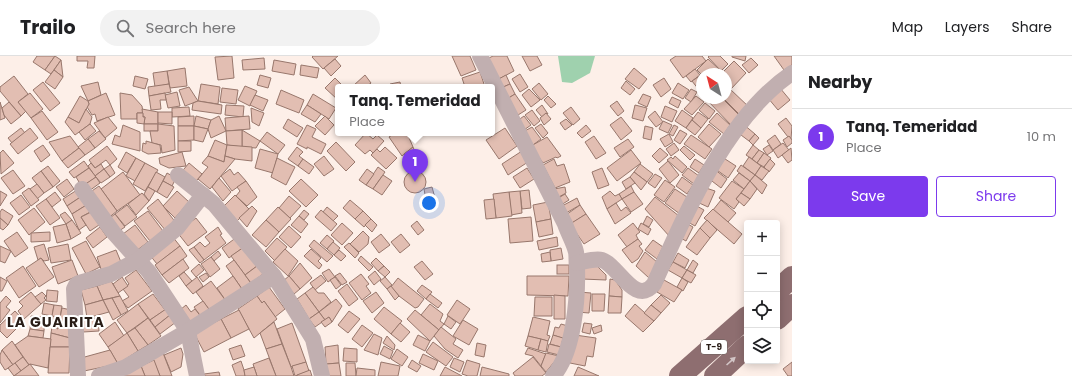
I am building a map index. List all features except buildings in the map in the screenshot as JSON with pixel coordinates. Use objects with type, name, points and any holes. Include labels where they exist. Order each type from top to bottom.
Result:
[{"type":"highway","points":[[780,288],[792,277]]},
{"type":"highway","points":[[780,316],[792,305]]},
{"type":"highway","name":"T-9","points":[[680,376],[744,320]]},
{"type":"highway","name":"T-9","points":[[715,376],[744,349]]},
{"type":"street","points":[[480,56],[494,84]]},
{"type":"street","points":[[576,263],[602,260],[609,264],[632,287],[643,292],[649,290],[654,284],[700,189],[731,134],[774,86],[792,73]]},
{"type":"street","points":[[495,86],[564,224],[576,252],[578,291],[570,340],[565,356],[558,370],[553,376]]},
{"type":"street","points":[[178,175],[214,204],[274,276],[313,339],[322,376]]},
{"type":"street","points":[[82,189],[113,232],[149,272],[188,331],[197,376]]},
{"type":"street","points":[[78,376],[74,289],[76,285],[111,274],[138,260],[177,228],[203,195]]},
{"type":"street","points":[[99,376],[126,367],[188,331],[274,276]]},
{"type":"green space","points":[[558,56],[595,56],[590,73],[572,83],[562,82]]},
{"type":"place","name":"Tanq. Temeridad","points":[[415,182]]},
{"type":"district","name":"LA GUAIRITA","points":[[56,322]]}]
